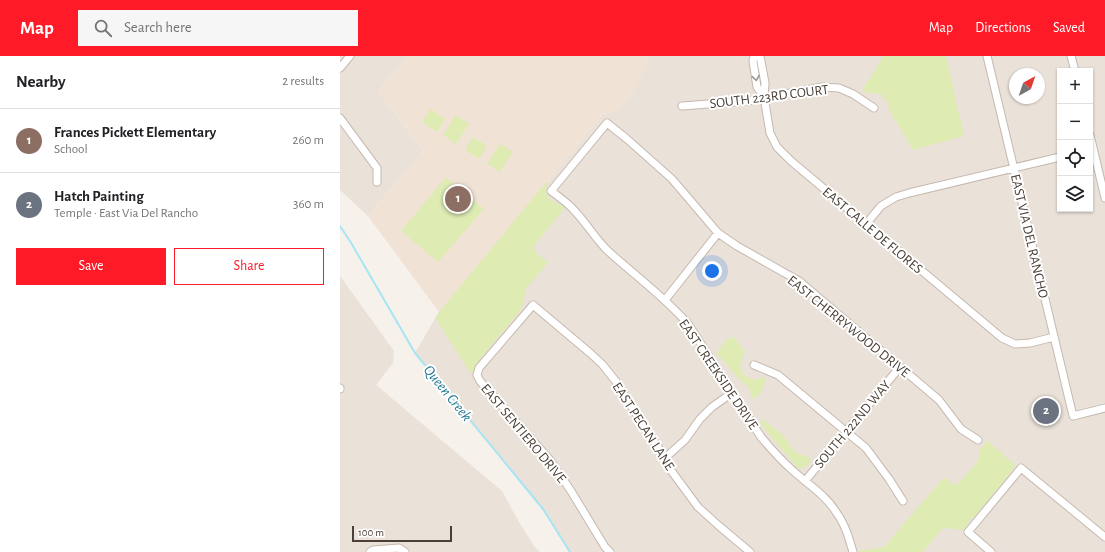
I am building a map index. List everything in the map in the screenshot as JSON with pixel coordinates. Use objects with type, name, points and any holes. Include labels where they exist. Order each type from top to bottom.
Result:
[{"type":"street","points":[[340,68],[350,56]]},
{"type":"street","name":"EAST CALLE DE FLORES","points":[[754,56],[753,62],[757,87],[764,97],[770,133],[777,147],[791,161],[1002,338],[1015,344],[1023,344],[1054,337]]},
{"type":"street","points":[[760,56],[765,83],[764,97]]},
{"type":"street","name":"EAST VIA DEL RANCHO","points":[[987,56],[1073,416],[1105,408]]},
{"type":"street","points":[[1071,56],[1074,68]]},
{"type":"street","name":"SOUTH 223RD COURT","points":[[682,106],[748,101],[822,88],[839,88],[853,94],[874,108]]},
{"type":"street","points":[[340,118],[377,168],[377,182]]},
{"type":"street","name":"EAST CREEKSIDE DRIVE","points":[[607,123],[551,191],[572,208],[599,242],[677,311],[688,324],[761,437],[774,453],[827,500],[836,512],[850,540],[853,552]]},
{"type":"street","name":"EAST CHERRYWOOD DRIVE","points":[[607,123],[672,179],[718,233],[737,246],[799,281],[938,400],[961,429],[978,440]]},
{"type":"street","points":[[1093,153],[1105,198]]},
{"type":"street","points":[[866,224],[881,206],[896,197],[1057,158]]},
{"type":"street","points":[[665,300],[718,233]]},
{"type":"street","name":"EAST SENTIERO DRIVE","points":[[533,305],[479,368],[477,375],[480,381],[550,460],[572,491],[610,552]]},
{"type":"street","name":"EAST PECAN LANE","points":[[533,305],[602,364],[618,384],[670,469],[698,507],[748,551]]},
{"type":"street","points":[[754,365],[778,375],[866,448],[903,501]]},
{"type":"street","name":"SOUTH 222ND WAY","points":[[805,481],[845,431],[900,367]]},
{"type":"street","points":[[664,458],[685,440],[700,419],[712,407],[732,393]]},
{"type":"street","points":[[991,552],[968,532],[1022,468],[1105,537]]},
{"type":"street","points":[[370,552],[373,550],[399,548],[405,552]]},
{"type":"shaded area","points":[[340,56],[407,56],[378,91],[423,151],[368,216],[340,190]]},
{"type":"shaded area","points":[[407,56],[648,56],[637,88],[617,111],[603,114],[439,312],[368,216],[423,151],[378,91]]},
{"type":"shaded area","points":[[648,56],[1105,56],[1105,552],[570,552],[543,509],[415,353],[439,312],[603,114],[617,111],[644,69]]},
{"type":"shaded area","points":[[340,276],[394,351],[393,363],[376,385],[502,491],[519,522],[534,546],[540,552],[340,552]]},
{"type":"green space","points":[[882,56],[946,56],[964,136],[913,150],[889,110],[888,102],[880,94],[868,93],[862,90],[883,57]]},
{"type":"green space","points":[[431,109],[445,119],[437,132],[422,122]]},
{"type":"green space","points":[[456,115],[469,124],[456,144],[443,135]]},
{"type":"green space","points":[[473,137],[487,146],[479,159],[465,150]]},
{"type":"green space","points":[[500,144],[513,152],[500,172],[487,164]]},
{"type":"green space","points":[[446,177],[484,209],[438,262],[401,231]]},
{"type":"green space","points":[[547,181],[548,197],[565,207],[534,246],[535,252],[548,262],[526,289],[519,312],[476,364],[471,374],[435,318]]},
{"type":"green space","points":[[732,337],[736,339],[745,352],[741,360],[740,367],[744,375],[748,378],[754,379],[766,377],[765,384],[760,394],[751,399],[750,389],[716,354],[728,338]]},
{"type":"green space","points":[[762,419],[782,434],[794,451],[811,459],[806,467],[798,468],[761,425],[760,423]]},
{"type":"green space","points":[[987,440],[1016,466],[974,517],[969,521],[965,530],[943,528],[923,552],[858,552],[884,547],[944,477],[954,485],[958,484],[978,461],[980,448],[984,446]]},
{"type":"waterway","name":"Queen Creek","points":[[340,226],[415,353],[543,509],[570,552]]},
{"type":"place","name":"Frances Pickett Elementary","points":[[458,199]]},
{"type":"place","name":"Hatch Painting","points":[[1046,411]]}]
